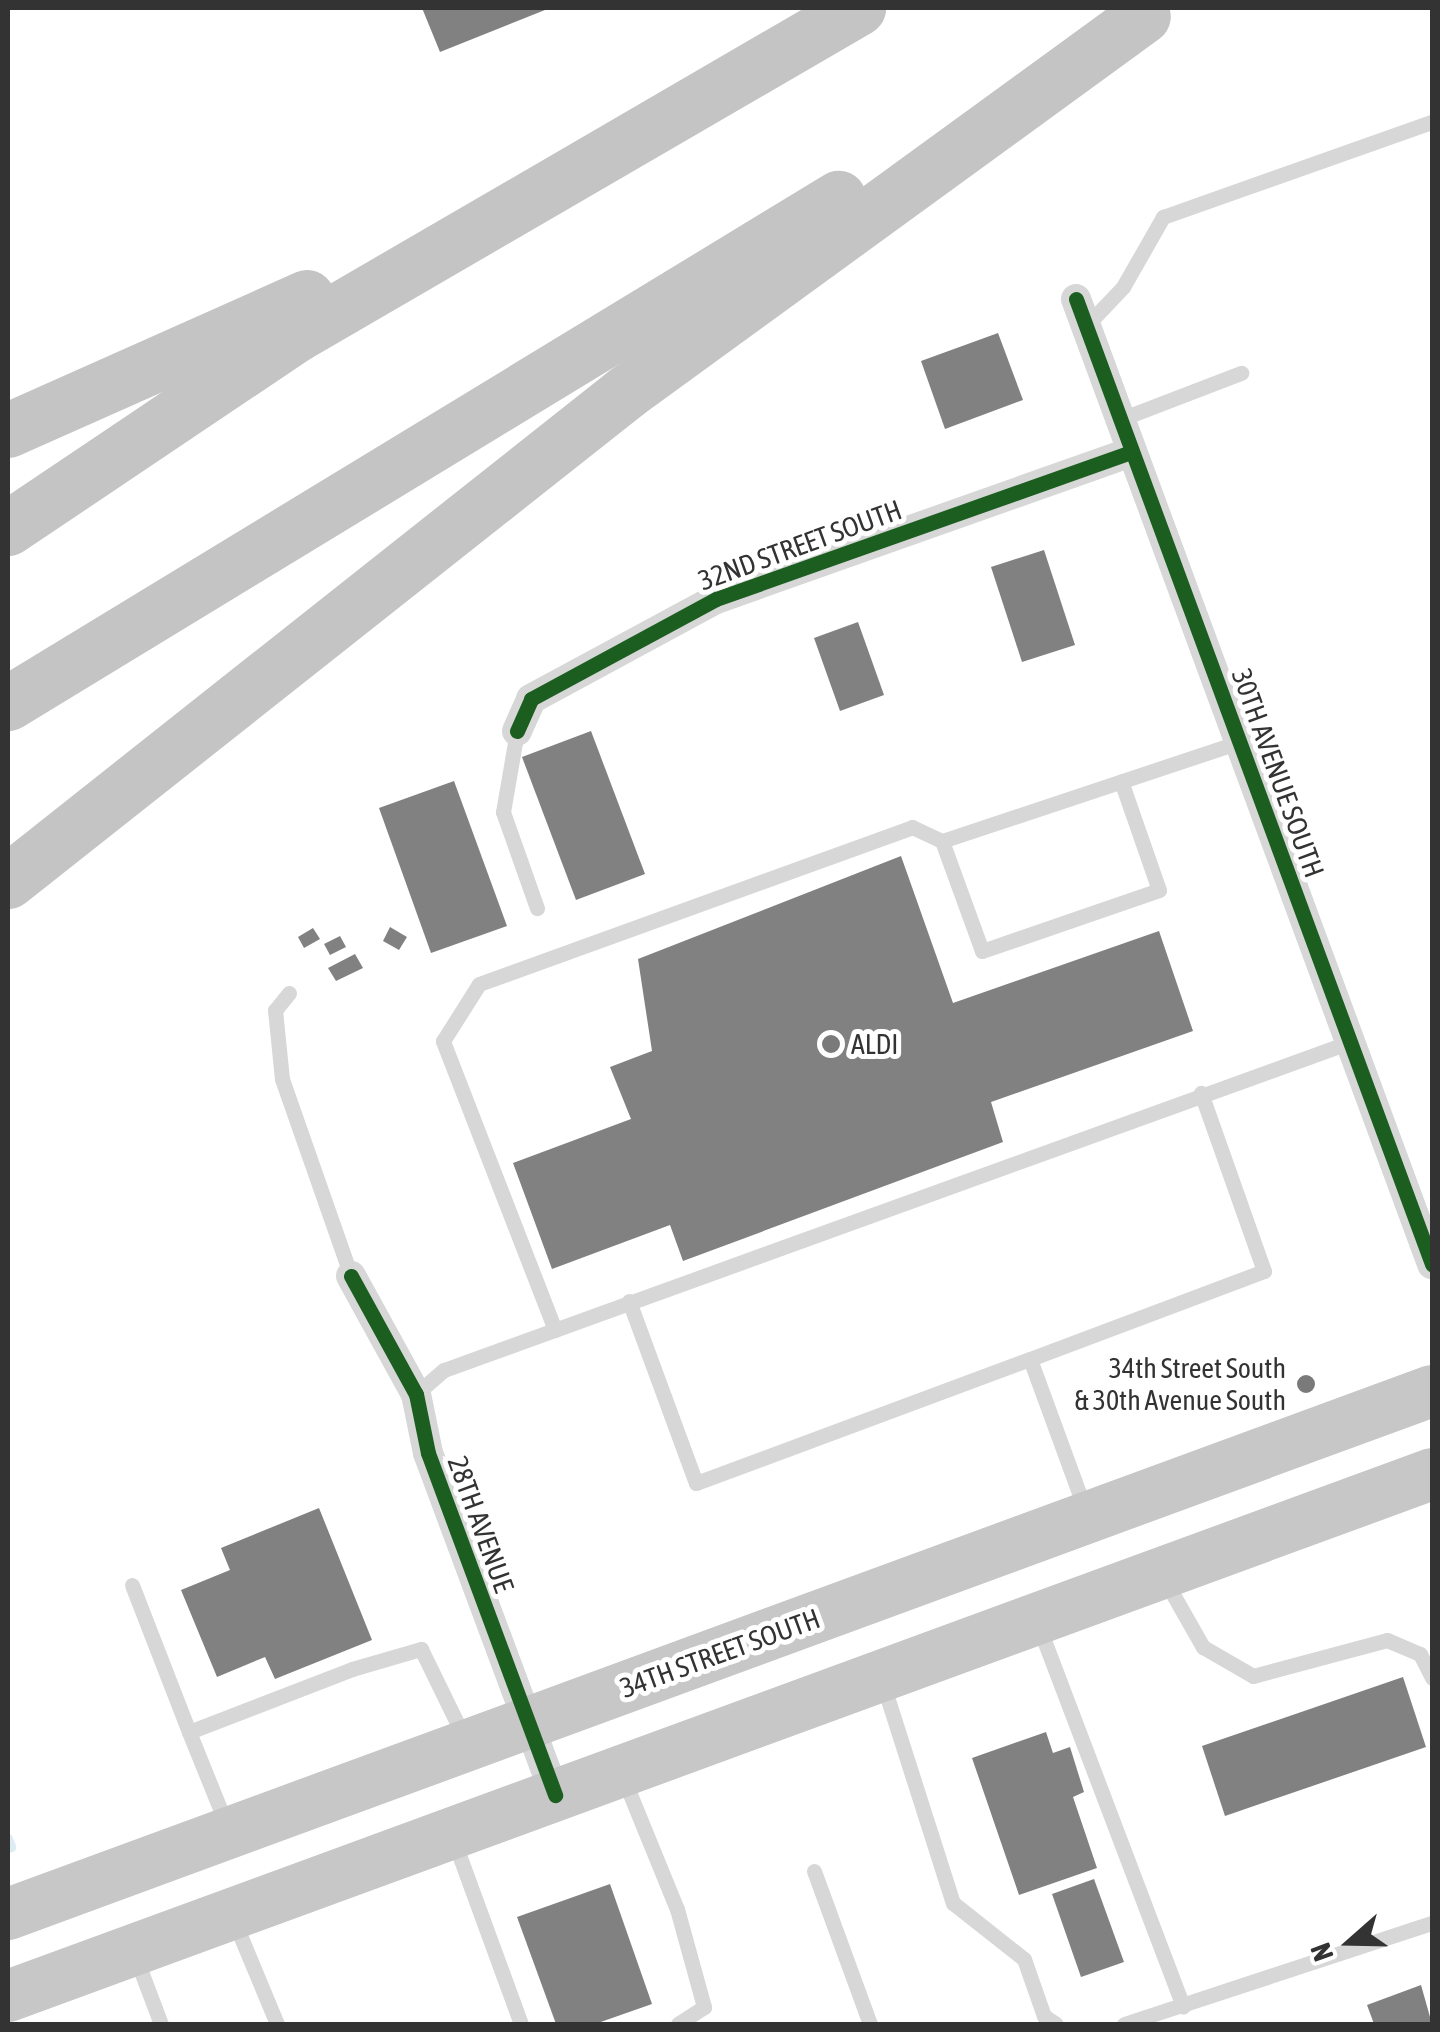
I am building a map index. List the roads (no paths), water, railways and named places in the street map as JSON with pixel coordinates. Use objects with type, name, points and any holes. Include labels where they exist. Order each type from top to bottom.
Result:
[{"type":"highway","points":[[8,528],[297,334],[500,221],[858,8]]},
{"type":"highway","points":[[8,703],[1150,12]]},
{"type":"highway","points":[[8,880],[626,392],[1150,12]]},
{"type":"highway","points":[[8,430],[500,221]]},
{"type":"highway","name":"34TH STREET SOUTH","points":[[8,1914],[1432,1391]]},
{"type":"highway","points":[[8,1996],[1432,1474]]},
{"type":"street","name":"30TH AVENUE SOUTH","points":[[1081,312],[1432,1264]]},
{"type":"street","name":"32ND STREET SOUTH","points":[[517,731],[531,699],[716,599],[1132,452]]},
{"type":"street","name":"28TH AVENUE","points":[[352,1276],[416,1394],[428,1453],[555,1795]]},
{"type":"lane","points":[[1081,312],[1124,287],[1163,217],[1432,122]]},
{"type":"lane","points":[[1120,420],[1241,374]]},
{"type":"lane","points":[[517,731],[502,812],[537,908]]},
{"type":"lane","points":[[554,1330],[443,1041],[460,1004],[478,984],[912,827],[942,841],[1240,742]]},
{"type":"lane","points":[[942,841],[982,952],[1159,890],[1121,781]]},
{"type":"lane","points":[[289,993],[275,1010],[282,1079],[352,1276]]},
{"type":"lane","points":[[416,1394],[444,1370],[1350,1042]]},
{"type":"lane","points":[[629,1302],[696,1482],[1264,1270],[1201,1093]]},
{"type":"lane","points":[[1030,1359],[1088,1518]]},
{"type":"lane","points":[[1161,1573],[1203,1646],[1253,1676],[1387,1640],[1420,1654],[1432,1678]]},
{"type":"lane","points":[[132,1585],[230,1833]]},
{"type":"lane","points":[[1036,1619],[1184,2007]]},
{"type":"lane","points":[[188,1732],[421,1649],[468,1745]]},
{"type":"lane","points":[[880,1676],[953,1903],[1024,1960],[1044,2016],[1056,2024]]},
{"type":"lane","points":[[620,1771],[704,2007],[678,2024]]},
{"type":"lane","points":[[451,1833],[521,2024]]},
{"type":"lane","points":[[814,1871],[870,2024]]},
{"type":"lane","points":[[232,1913],[278,2024]]},
{"type":"lane","points":[[1124,2024],[1432,1923]]},
{"type":"lane","points":[[132,1950],[162,2024]]},
{"type":"waterway","points":[[8,1839],[11,1847]]},
{"type":"place","name":"ALDI","points":[[831,1044]]},
{"type":"place","name":"34th Street South & 30th Avenue South","points":[[1306,1384]]}]
